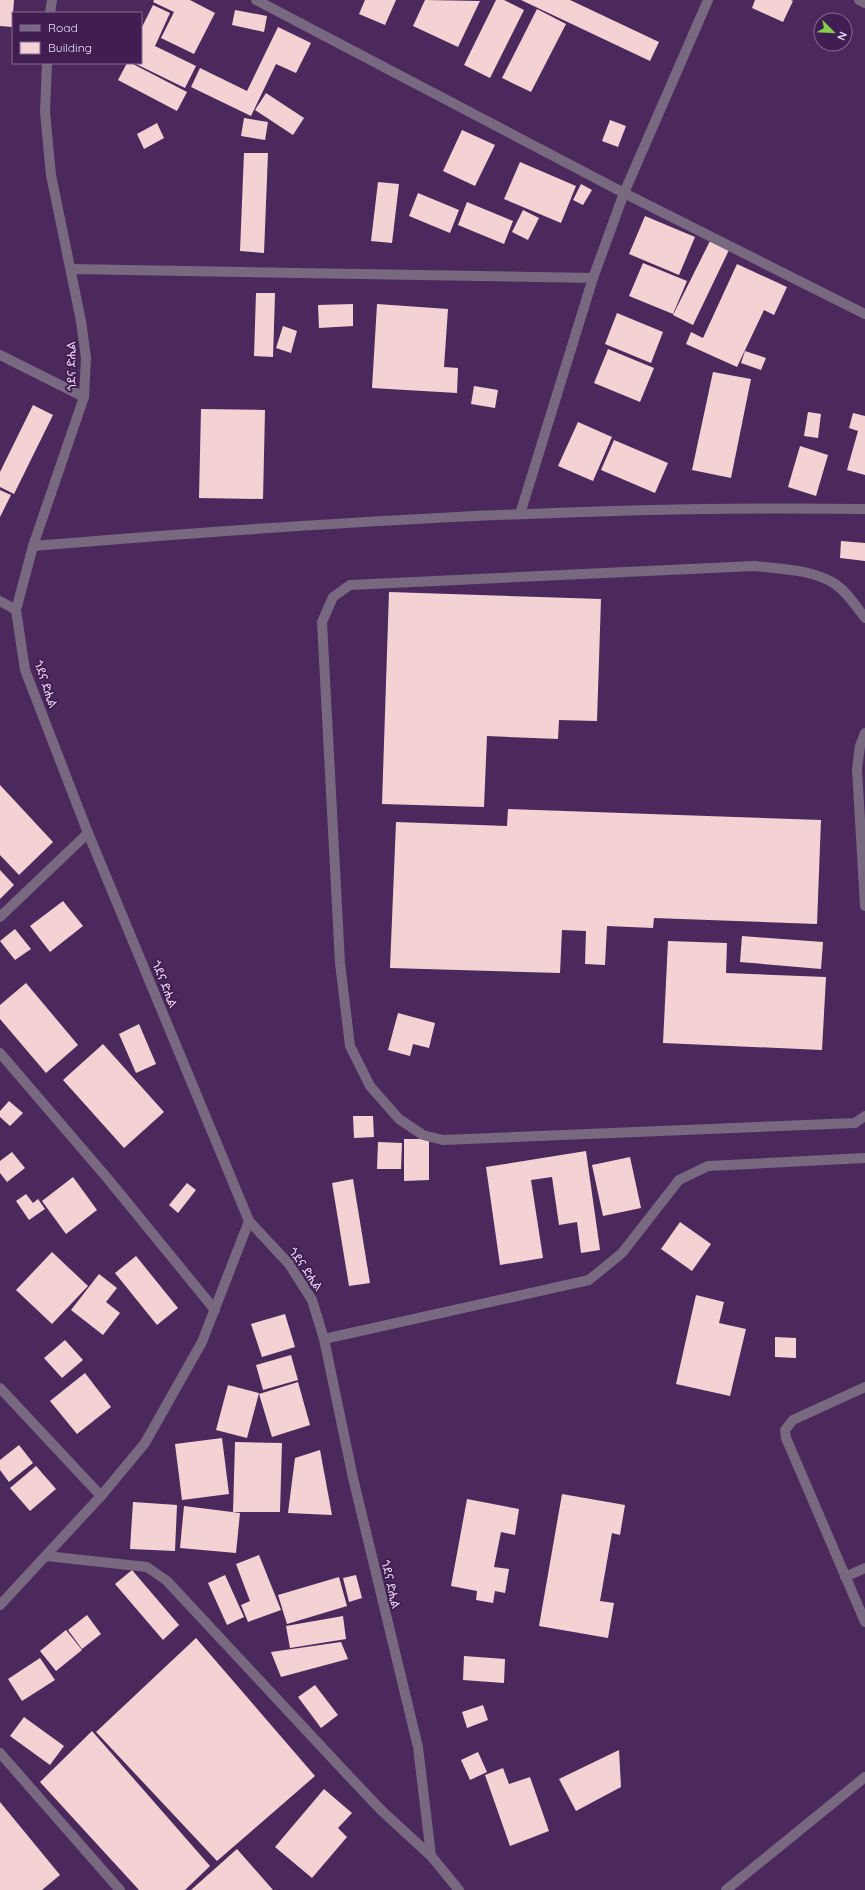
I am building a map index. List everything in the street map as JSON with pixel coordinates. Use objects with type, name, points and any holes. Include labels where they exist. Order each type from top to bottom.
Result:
[{"type":"street","points":[[50,12],[52,0]]},
{"type":"street","points":[[256,0],[624,193],[865,314]]},
{"type":"street","points":[[520,514],[593,278],[624,193],[708,0]]},
{"type":"street","points":[[859,0],[865,3]]},
{"type":"street","name":"ጎደና ድሒል","points":[[47,64],[45,112],[51,175],[81,321],[86,358],[84,397],[33,546],[16,610],[25,670],[88,833],[249,1221],[289,1264],[312,1300],[324,1339],[353,1478],[418,1747],[431,1856]]},
{"type":"street","points":[[71,269],[593,278]]},
{"type":"street","points":[[0,354],[84,397]]},
{"type":"street","points":[[33,546],[162,535],[520,514],[762,508],[865,509]]},
{"type":"street","points":[[865,618],[851,599],[835,584],[810,574],[791,570],[754,566],[350,585],[333,597],[322,622],[340,963],[350,1046],[370,1086],[399,1119],[423,1135],[443,1140],[855,1123],[865,1116]]},
{"type":"street","points":[[0,601],[16,610]]},
{"type":"street","points":[[865,733],[860,746],[857,769],[865,906]]},
{"type":"street","points":[[0,917],[88,833]]},
{"type":"street","points":[[0,1053],[108,1179],[215,1310]]},
{"type":"street","points":[[324,1339],[589,1280],[622,1253],[679,1180],[708,1166],[865,1158]]},
{"type":"street","points":[[0,1605],[101,1496],[145,1443],[202,1342],[249,1221]]},
{"type":"street","points":[[865,1387],[793,1420],[785,1430],[786,1438],[865,1622]]},
{"type":"street","points":[[0,1388],[101,1496]]},
{"type":"street","points":[[46,1556],[148,1567],[167,1581],[381,1810],[431,1856],[459,1890]]},
{"type":"street","points":[[845,1578],[865,1568]]},
{"type":"street","points":[[0,1753],[120,1890]]},
{"type":"street","points":[[726,1890],[865,1777]]},
{"type":"building","points":[[0,0],[14,0],[12,27],[0,26]]},
{"type":"building","points":[[154,0],[190,0],[215,13],[194,54],[161,38],[174,12],[153,2]]},
{"type":"building","points":[[365,0],[396,0],[385,25],[359,14]]},
{"type":"building","points":[[425,0],[480,1],[458,47],[413,26]]},
{"type":"building","points":[[496,0],[504,0],[524,10],[490,78],[464,65]]},
{"type":"building","points":[[521,0],[570,0],[659,42],[650,61]]},
{"type":"building","points":[[755,0],[793,1],[783,22],[752,8]]},
{"type":"building","points":[[153,5],[170,13],[155,46],[196,66],[185,88],[136,64],[142,64],[142,27]]},
{"type":"building","points":[[537,9],[566,24],[531,92],[502,78]]},
{"type":"building","points":[[235,10],[267,16],[264,32],[232,25]]},
{"type":"building","points":[[278,27],[311,43],[296,73],[276,64],[251,116],[191,87],[200,68],[247,91]]},
{"type":"building","points":[[126,64],[133,64],[187,92],[177,111],[118,80]]},
{"type":"building","points":[[266,93],[304,118],[293,135],[255,110]]},
{"type":"building","points":[[244,118],[268,122],[265,140],[241,136]]},
{"type":"building","points":[[610,120],[626,126],[618,147],[602,141]]},
{"type":"building","points":[[157,123],[164,138],[144,149],[137,134]]},
{"type":"building","points":[[462,130],[495,145],[475,186],[443,171]]},
{"type":"building","points":[[244,153],[268,153],[264,253],[240,251]]},
{"type":"building","points":[[520,162],[576,186],[561,223],[504,199]]},
{"type":"building","points":[[378,182],[399,184],[392,243],[371,241]]},
{"type":"building","points":[[581,184],[592,190],[583,205],[573,200]]},
{"type":"building","points":[[418,193],[459,210],[450,233],[409,216]]},
{"type":"building","points":[[467,202],[513,221],[504,244],[458,225]]},
{"type":"building","points":[[523,210],[539,218],[528,240],[512,232]]},
{"type":"building","points":[[645,216],[695,237],[679,275],[629,254]]},
{"type":"building","points":[[710,241],[729,250],[693,325],[673,315]]},
{"type":"building","points":[[643,263],[687,281],[673,314],[629,296]]},
{"type":"building","points":[[737,264],[787,287],[774,315],[764,310],[737,367],[686,344],[691,332],[703,338]]},
{"type":"building","points":[[256,293],[275,293],[273,357],[254,356]]},
{"type":"building","points":[[353,304],[353,326],[319,328],[318,305]]},
{"type":"building","points":[[377,304],[448,309],[444,367],[458,368],[457,393],[372,388]]},
{"type":"building","points":[[617,313],[663,332],[651,363],[605,344]]},
{"type":"building","points":[[283,326],[297,331],[291,353],[276,348]]},
{"type":"building","points":[[608,349],[654,368],[640,402],[594,383]]},
{"type":"building","points":[[745,351],[766,358],[761,370],[741,363]]},
{"type":"building","points":[[713,372],[751,379],[731,478],[692,470]]},
{"type":"building","points":[[474,386],[498,390],[495,408],[471,404]]},
{"type":"building","points":[[33,405],[53,415],[14,494],[0,487],[0,472]]},
{"type":"building","points":[[201,409],[265,410],[263,499],[199,498]]},
{"type":"building","points":[[808,412],[821,414],[818,438],[804,436]]},
{"type":"building","points":[[853,413],[865,416],[865,475],[847,470],[858,431],[849,428]]},
{"type":"building","points":[[578,422],[612,437],[593,481],[558,466]]},
{"type":"building","points":[[614,440],[668,463],[655,493],[601,470]]},
{"type":"building","points":[[800,446],[828,455],[816,496],[788,487]]},
{"type":"building","points":[[0,490],[11,495],[0,517]]},
{"type":"building","points":[[841,541],[865,543],[865,561],[840,558]]},
{"type":"building","points":[[389,592],[601,599],[597,721],[559,720],[558,739],[487,736],[484,807],[382,804]]},
{"type":"building","points":[[0,785],[53,842],[19,875],[0,855]]},
{"type":"building","points":[[508,809],[821,820],[817,924],[654,918],[653,928],[607,926],[605,965],[585,964],[586,931],[562,930],[560,973],[390,968],[396,822],[507,826]]},
{"type":"building","points":[[0,870],[14,885],[0,899]]},
{"type":"building","points":[[63,901],[83,926],[50,952],[30,926]]},
{"type":"building","points":[[15,929],[31,949],[15,960],[0,941]]},
{"type":"building","points":[[742,936],[823,942],[821,969],[740,962]]},
{"type":"building","points":[[668,941],[727,943],[726,973],[826,977],[822,1050],[663,1043]]},
{"type":"building","points":[[26,983],[78,1045],[46,1073],[0,1019],[0,1005]]},
{"type":"building","points":[[398,1013],[435,1023],[429,1048],[413,1044],[410,1056],[388,1050]]},
{"type":"building","points":[[139,1024],[156,1064],[136,1073],[119,1034]]},
{"type":"building","points":[[103,1044],[164,1112],[124,1148],[63,1080]]},
{"type":"building","points":[[9,1101],[23,1113],[10,1126],[0,1117],[0,1111]]},
{"type":"building","points":[[353,1116],[373,1116],[374,1137],[354,1138]]},
{"type":"building","points":[[404,1139],[429,1139],[429,1180],[404,1181]]},
{"type":"building","points":[[378,1142],[402,1143],[401,1169],[377,1169]]},
{"type":"building","points":[[586,1151],[600,1250],[581,1253],[577,1222],[559,1225],[552,1177],[531,1180],[543,1258],[500,1265],[486,1167]]},
{"type":"building","points":[[12,1152],[25,1168],[7,1182],[0,1173],[0,1161]]},
{"type":"building","points":[[630,1157],[641,1208],[603,1216],[592,1165]]},
{"type":"building","points":[[73,1177],[97,1210],[66,1234],[42,1201]]},
{"type":"building","points":[[353,1179],[370,1283],[349,1286],[332,1183]]},
{"type":"building","points":[[187,1183],[196,1190],[178,1213],[169,1205]]},
{"type":"building","points":[[26,1194],[33,1203],[38,1199],[45,1209],[29,1220],[16,1201]]},
{"type":"building","points":[[680,1222],[711,1244],[692,1271],[661,1249]]},
{"type":"building","points":[[52,1252],[88,1286],[52,1324],[16,1290]]},
{"type":"building","points":[[136,1256],[178,1308],[157,1325],[115,1273]]},
{"type":"building","points":[[99,1274],[117,1288],[106,1302],[120,1313],[103,1335],[71,1310]]},
{"type":"building","points":[[696,1295],[724,1302],[719,1323],[746,1329],[730,1396],[676,1384]]},
{"type":"building","points":[[285,1314],[295,1347],[262,1357],[251,1324]]},
{"type":"building","points":[[775,1337],[796,1338],[796,1358],[775,1357]]},
{"type":"building","points":[[65,1340],[83,1360],[62,1378],[44,1358]]},
{"type":"building","points":[[291,1355],[298,1380],[263,1390],[256,1365]]},
{"type":"building","points":[[85,1373],[111,1407],[77,1434],[50,1401]]},
{"type":"building","points":[[298,1382],[310,1425],[272,1437],[259,1394]]},
{"type":"building","points":[[228,1385],[259,1393],[247,1438],[216,1430]]},
{"type":"building","points":[[222,1438],[229,1494],[182,1500],[175,1444]]},
{"type":"building","points":[[235,1442],[282,1443],[280,1512],[233,1512]]},
{"type":"building","points":[[19,1445],[33,1463],[9,1482],[0,1470],[0,1460]]},
{"type":"building","points":[[320,1450],[332,1515],[288,1513],[295,1458]]},
{"type":"building","points":[[36,1466],[56,1489],[30,1511],[10,1488]]},
{"type":"building","points":[[562,1494],[625,1505],[620,1535],[612,1533],[600,1601],[614,1603],[608,1638],[539,1626]]},
{"type":"building","points":[[467,1499],[519,1509],[515,1535],[501,1532],[494,1567],[509,1569],[505,1593],[495,1591],[493,1603],[476,1600],[477,1591],[451,1586]]},
{"type":"building","points":[[133,1502],[177,1505],[175,1551],[130,1549]]},
{"type":"building","points":[[184,1506],[240,1513],[236,1553],[180,1548]]},
{"type":"building","points":[[259,1555],[281,1610],[248,1622],[241,1605],[250,1601],[236,1564]]},
{"type":"building","points":[[132,1570],[179,1625],[163,1640],[115,1584]]},
{"type":"building","points":[[225,1575],[244,1617],[227,1625],[208,1583]]},
{"type":"building","points":[[356,1575],[362,1598],[349,1602],[343,1578]]},
{"type":"building","points":[[339,1577],[347,1606],[287,1624],[278,1595]]},
{"type":"building","points":[[87,1615],[101,1634],[82,1649],[68,1630]]},
{"type":"building","points":[[343,1616],[346,1639],[290,1648],[286,1626]]},
{"type":"building","points":[[66,1630],[82,1650],[56,1671],[40,1651]]},
{"type":"building","points":[[196,1638],[315,1776],[217,1861],[96,1732]]},
{"type":"building","points":[[341,1642],[348,1659],[281,1677],[271,1652]]},
{"type":"building","points":[[464,1656],[505,1659],[504,1683],[463,1680]]},
{"type":"building","points":[[40,1658],[55,1680],[22,1701],[8,1679]]},
{"type":"building","points":[[315,1685],[338,1715],[321,1728],[298,1697]]},
{"type":"building","points":[[483,1705],[488,1720],[467,1728],[462,1712]]},
{"type":"building","points":[[24,1717],[64,1746],[50,1765],[10,1736]]},
{"type":"building","points":[[92,1731],[210,1866],[185,1890],[139,1890],[40,1782]]},
{"type":"building","points":[[619,1750],[621,1787],[576,1811],[559,1779]]},
{"type":"building","points":[[478,1752],[487,1772],[470,1780],[461,1760]]},
{"type":"building","points":[[503,1768],[509,1784],[530,1777],[549,1831],[510,1846],[485,1775]]},
{"type":"building","points":[[324,1789],[352,1813],[338,1828],[347,1837],[312,1878],[275,1847]]},
{"type":"building","points":[[0,1802],[60,1875],[42,1890],[0,1890]]},
{"type":"building","points":[[237,1849],[273,1890],[191,1890]]}]
